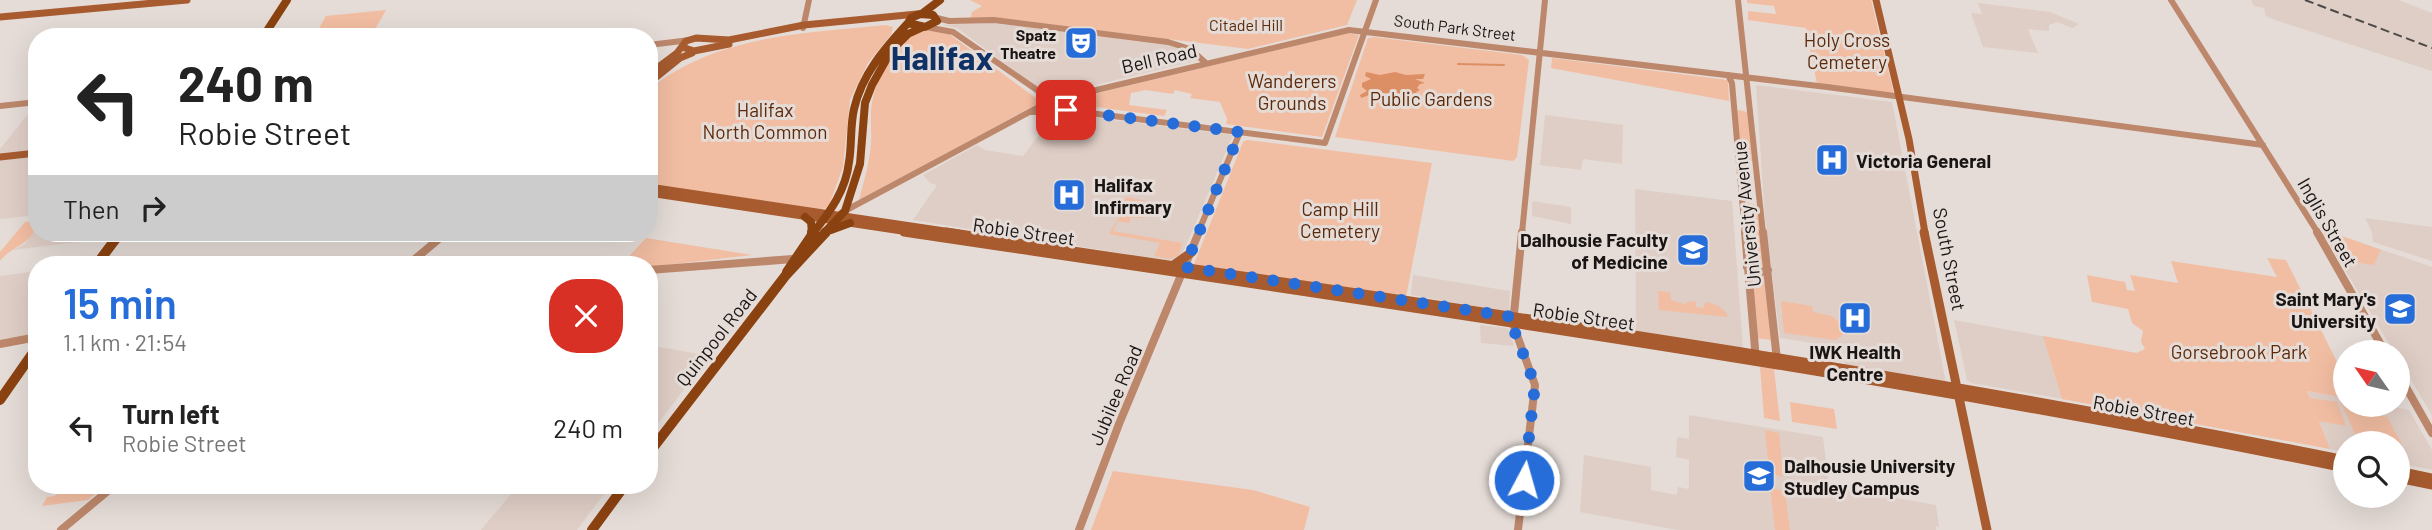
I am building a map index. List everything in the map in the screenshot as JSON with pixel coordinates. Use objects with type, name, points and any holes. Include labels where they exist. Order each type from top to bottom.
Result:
[{"type":"main road","points":[[0,17],[187,0]]},
{"type":"main road","points":[[268,28],[287,0]]},
{"type":"main road","points":[[839,216],[840,196],[849,166],[854,109],[861,88],[877,57],[908,22],[940,0]]},
{"type":"main road","points":[[823,235],[839,216],[860,164],[865,103],[874,79],[884,61],[904,37],[935,23],[940,0]]},
{"type":"main road","name":"South Street","points":[[1876,0],[1909,139],[1923,212],[1923,226],[1960,391],[1987,530]]},
{"type":"main road","points":[[658,66],[690,40],[729,40],[803,27],[920,14],[936,18]]},
{"type":"main road","points":[[682,46],[687,51],[700,50],[803,27],[890,19],[924,27]]},
{"type":"main road","points":[[658,76],[680,58],[711,43],[709,39]]},
{"type":"main road","points":[[0,157],[28,154]]},
{"type":"main road","name":"Robie Street","points":[[658,188],[1755,357],[2183,427],[2333,458]]},
{"type":"main road","name":"Robie Street","points":[[658,194],[805,217],[839,216],[1167,264],[1184,270]]},
{"type":"main road","name":"Quinpool Road","points":[[658,441],[786,275],[839,216]]},
{"type":"main road","name":"Quinpool Road","points":[[786,275],[793,259],[812,235],[839,216]]},
{"type":"main road","points":[[805,217],[811,222],[812,235]]},
{"type":"main road","points":[[1167,264],[1181,262],[1192,252]]},
{"type":"main road","points":[[0,400],[28,360]]},
{"type":"main road","name":"Robie Street","points":[[1960,391],[2333,466]]},
{"type":"main road","points":[[2410,473],[2432,478]]},
{"type":"main road","points":[[2410,480],[2432,485]]},
{"type":"main road","points":[[592,530],[618,494]]},
{"type":"street","points":[[803,27],[809,0]]},
{"type":"street","points":[[1027,112],[1066,110],[1325,143],[1376,0]]},
{"type":"street","points":[[1518,530],[1535,385],[1513,321],[1545,0]]},
{"type":"street","name":"University Avenue","points":[[1738,0],[1777,361]]},
{"type":"street","name":"Inglis Street","points":[[2171,0],[2309,217],[2378,340]]},
{"type":"street","points":[[936,18],[949,22],[994,20],[1168,42],[1190,49],[1206,63]]},
{"type":"street","points":[[924,27],[953,32],[1066,110]]},
{"type":"street","name":"South Park Street","points":[[1366,30],[2263,145]]},
{"type":"street","name":"Bell Road","points":[[839,216],[1051,101],[1333,33],[1366,30]]},
{"type":"street","points":[[660,44],[690,40]]},
{"type":"street","points":[[660,44],[682,46]]},
{"type":"street","name":"University Avenue","points":[[1728,75],[1732,88],[1755,357]]},
{"type":"street","points":[[1732,88],[1745,77]]},
{"type":"street","points":[[0,106],[28,103]]},
{"type":"street","name":"Jubilee Road","points":[[1079,530],[1119,424],[1240,132]]},
{"type":"street","points":[[1236,144],[1255,134]]},
{"type":"street","points":[[1309,141],[1328,135]]},
{"type":"street","points":[[419,256],[435,242]]},
{"type":"street","points":[[658,269],[793,259]]},
{"type":"street","points":[[1747,267],[1758,273],[1768,270]]},
{"type":"street","points":[[0,344],[28,339]]},
{"type":"street","points":[[2410,394],[2432,432]]},
{"type":"street","points":[[61,530],[104,494]]},
{"type":"shaded area","points":[[2251,0],[2398,0],[2432,13],[2432,71],[2275,20],[2266,16],[2264,8],[2254,6]]},
{"type":"shaded area","points":[[1978,3],[2050,12],[2079,24],[2072,28],[2057,22],[2049,25],[2049,31],[2028,29],[2038,53],[1983,47],[1971,13],[1982,14]]},
{"type":"shaded area","points":[[984,22],[1167,45],[1189,52],[1199,60],[1049,96],[957,28],[943,25]]},
{"type":"shaded area","points":[[1366,72],[1380,75],[1395,72],[1406,75],[1425,74],[1423,79],[1415,79],[1425,83],[1417,88],[1420,90],[1416,92],[1421,98],[1413,102],[1393,97],[1386,100],[1372,94],[1361,98],[1360,95],[1367,91],[1362,87],[1362,83],[1371,79],[1365,76]]},
{"type":"shaded area","points":[[1756,85],[1892,102],[1946,383],[1845,367],[1843,351],[1838,347],[1780,338],[1765,218]]},
{"type":"shaded area","name":"Halifax Infirmary","points":[[1056,113],[1233,135],[1181,257],[1171,261],[913,220],[937,185],[930,183],[923,175],[977,145],[985,150],[1023,156]]},
{"type":"shaded area","points":[[28,114],[28,154],[0,157],[0,149]]},
{"type":"shaded area","points":[[1545,115],[1623,125],[1622,164],[1583,159],[1581,170],[1540,165]]},
{"type":"shaded area","points":[[28,158],[28,216],[0,219],[0,160]]},
{"type":"shaded area","points":[[1635,189],[1732,201],[1743,348],[1636,331]]},
{"type":"shaded area","points":[[1532,201],[1571,207],[1571,224],[1532,216]]},
{"type":"shaded area","points":[[2365,218],[2432,227],[2432,261],[2373,242],[2372,232]]},
{"type":"shaded area","name":"Saint Mary's University","points":[[2322,231],[2432,267],[2432,415],[2410,378],[2410,340],[2387,340]]},
{"type":"shaded area","points":[[28,240],[28,242],[77,242],[13,250]]},
{"type":"shaded area","points":[[28,272],[28,337],[0,343],[0,276]]},
{"type":"shaded area","points":[[1413,275],[1510,291],[1509,312],[1411,295]]},
{"type":"shaded area","points":[[1954,320],[2147,355],[2171,418],[1972,383],[1967,380]]},
{"type":"shaded area","points":[[1480,325],[1508,328],[1514,346],[1481,343]]},
{"type":"shaded area","points":[[658,347],[710,356],[658,423]]},
{"type":"shaded area","points":[[2307,391],[2333,396],[2333,417],[2410,417],[2410,412],[2432,450],[2432,470],[2410,465],[2410,431],[2333,431],[2333,450],[2330,449]]},
{"type":"shaded area","name":"Dalhousie University Studley Campus","points":[[1689,415],[1823,437],[1829,486],[1936,505],[1939,527],[1936,526],[1936,530],[1678,530],[1580,512],[1584,455],[1651,467],[1651,490],[1677,495],[1678,487],[1689,489],[1689,460],[1676,457],[1677,437],[1689,439]]},
{"type":"shaded area","points":[[511,494],[604,494],[577,530],[481,530]]},
{"type":"green space","name":"Citadel Hill","points":[[970,0],[1357,0],[1347,25],[1248,49],[992,17],[970,19],[972,12],[982,6]]},
{"type":"green space","name":"Holy Cross Cemetery","points":[[1747,0],[1871,0],[1894,94],[1817,84],[1806,28],[1748,20],[1748,11],[1776,14],[1774,6],[1747,3]]},
{"type":"green space","points":[[386,10],[376,28],[319,28],[326,16]]},
{"type":"green space","name":"Halifax North Common","points":[[886,25],[893,27],[891,35],[868,63],[850,100],[843,167],[828,208],[658,185],[658,83],[704,57],[733,47],[792,35]]},
{"type":"green space","points":[[922,30],[945,31],[1041,102],[859,200],[869,157],[871,109],[876,89],[891,59],[905,41]]},
{"type":"green space","name":"Wanderers Grounds","points":[[1347,33],[1359,35],[1322,137],[1226,124],[1227,119],[1220,102],[1190,98],[1192,94],[1175,90],[1173,94],[1146,90],[1131,93],[1129,105],[1167,110],[1164,116],[1066,103],[1069,100]]},
{"type":"green space","name":"Public Gardens","points":[[1368,38],[1522,55],[1529,60],[1517,157],[1513,161],[1335,137]]},
{"type":"green space","points":[[1552,58],[1728,80],[1729,101],[1551,68]]},
{"type":"green space","points":[[1736,111],[1747,112],[1752,161],[1741,159]]},
{"type":"green space","name":"Camp Hill Cemetery","points":[[1247,140],[1432,163],[1406,297],[1194,264],[1243,142]]},
{"type":"green space","points":[[1126,197],[1146,201],[1145,205],[1149,205],[1143,218],[1131,218],[1129,223],[1118,221],[1113,231],[1182,243],[1179,255],[1170,259],[1154,256],[1160,243],[1109,234],[1121,214],[1118,212]]},
{"type":"green space","points":[[1747,202],[1758,206],[1764,270],[1751,268]]},
{"type":"green space","points":[[28,222],[28,239],[0,261],[0,252]]},
{"type":"green space","points":[[2322,231],[2381,250],[2374,265],[2339,260]]},
{"type":"green space","points":[[658,240],[752,255],[658,266],[658,256],[629,256],[642,242]]},
{"type":"green space","name":"Gorsebrook Park","points":[[2267,258],[2286,260],[2333,354],[2333,396],[2307,391],[2310,398],[2333,401],[2333,417],[2343,417],[2346,426],[2319,421],[2330,449],[2062,399],[2043,336],[2136,353],[2145,349],[2141,342],[2143,331],[2132,323],[2128,309],[2092,302],[2087,275],[2125,282],[2127,290],[2135,291],[2130,275],[2178,283],[2171,261],[2277,277]]},
{"type":"green space","points":[[1751,272],[1765,274],[1771,340],[1756,338]]},
{"type":"green space","points":[[1658,291],[1670,292],[1671,300],[1685,304],[1688,301],[1696,302],[1696,307],[1704,308],[1705,302],[1716,305],[1725,311],[1728,317],[1659,310]]},
{"type":"green space","points":[[1781,301],[1812,306],[1813,312],[1832,316],[1840,323],[1842,336],[1835,340],[1784,333]]},
{"type":"green space","points":[[1760,367],[1774,369],[1780,421],[1764,418]]},
{"type":"green space","points":[[1790,402],[1834,409],[1837,429],[1792,422]]},
{"type":"green space","points":[[2348,417],[2387,417],[2395,431],[2354,431]]},
{"type":"green space","points":[[1765,430],[1779,433],[1783,477],[1769,473]]},
{"type":"green space","points":[[1113,471],[1253,490],[1310,507],[1304,530],[1091,530]]},
{"type":"green space","points":[[1770,488],[1785,491],[1790,530],[1775,530]]},
{"type":"green space","points":[[96,494],[88,500],[42,506],[47,497]]},
{"type":"waterway","points":[[1458,64],[1504,65]]},
{"type":"railway","points":[[2305,0],[2432,48]]},
{"type":"place","name":"Spatz Theatre","points":[[1081,43]]},
{"type":"place","name":"Victoria General","points":[[1832,160]]},
{"type":"place","name":"Halifax Infirmary","points":[[1069,195]]},
{"type":"place","name":"Dalhousie Faculty of Medicine","points":[[1693,250]]},
{"type":"place","name":"Saint Mary's University","points":[[2400,309]]},
{"type":"place","name":"IWK Health Centre","points":[[1855,318]]},
{"type":"place","name":"Dalhousie University Studley Campus","points":[[1759,476]]},
{"type":"district","name":"Halifax","points":[[942,57]]},
{"type":"route","points":[[1066,110],[1240,132],[1185,267],[1513,317],[1514,330],[1535,385],[1524,480]]}]
